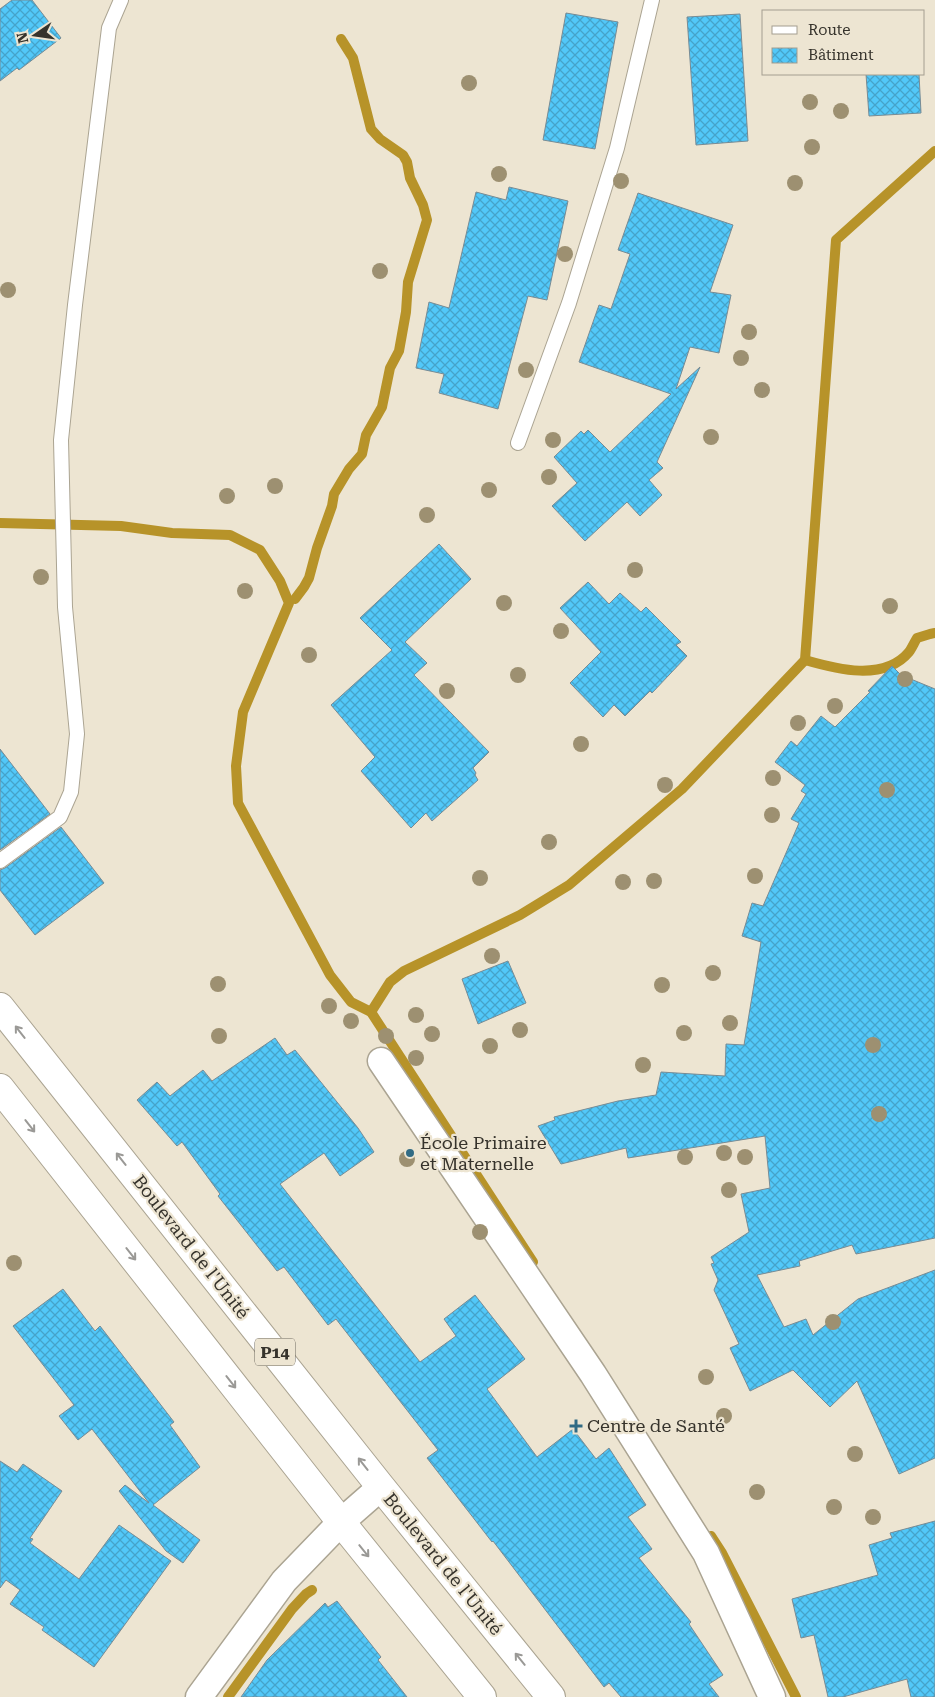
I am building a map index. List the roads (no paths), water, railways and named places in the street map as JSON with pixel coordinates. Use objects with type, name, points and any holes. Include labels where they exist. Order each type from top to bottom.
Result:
[{"type":"main road","name":"Boulevard de l'Unité","points":[[0,1007],[381,1487],[551,1697]]},
{"type":"main road","points":[[0,1088],[341,1522],[482,1697]]},
{"type":"street","points":[[381,1061],[593,1374],[706,1553],[772,1697]]},
{"type":"street","points":[[199,1697],[284,1581],[341,1522],[381,1487]]},
{"type":"lane","points":[[0,861],[60,818],[71,792],[77,734],[65,607],[61,440],[75,305],[109,28],[121,0]]},
{"type":"lane","points":[[518,443],[569,303],[617,148],[652,0]]},
{"type":"waterway","points":[[295,599],[309,578],[317,548],[332,506],[334,494],[349,469],[362,454],[366,435],[382,407],[390,368],[399,351],[406,312],[408,282],[427,220],[403,155],[380,139],[371,129],[353,58],[341,39]]},
{"type":"waterway","points":[[371,1012],[390,982],[404,971],[520,915],[569,885],[682,789],[805,660],[836,240],[935,151]]},
{"type":"waterway","points":[[0,523],[121,526],[172,533],[230,535],[260,550],[280,581],[289,603],[243,712],[236,766],[238,803],[330,975],[351,1002],[371,1012],[533,1262]]},
{"type":"waterway","points":[[805,660],[831,667],[859,671],[873,670],[887,667],[899,661],[909,652],[917,638],[935,633]]},
{"type":"waterway","points":[[711,1536],[722,1553],[796,1697]]},
{"type":"waterway","points":[[228,1697],[292,1609],[312,1590]]},
{"type":"place","name":"École Primaire et Maternelle","points":[[410,1153]]},
{"type":"place","name":"Centre de Santé","points":[[576,1426]]}]
